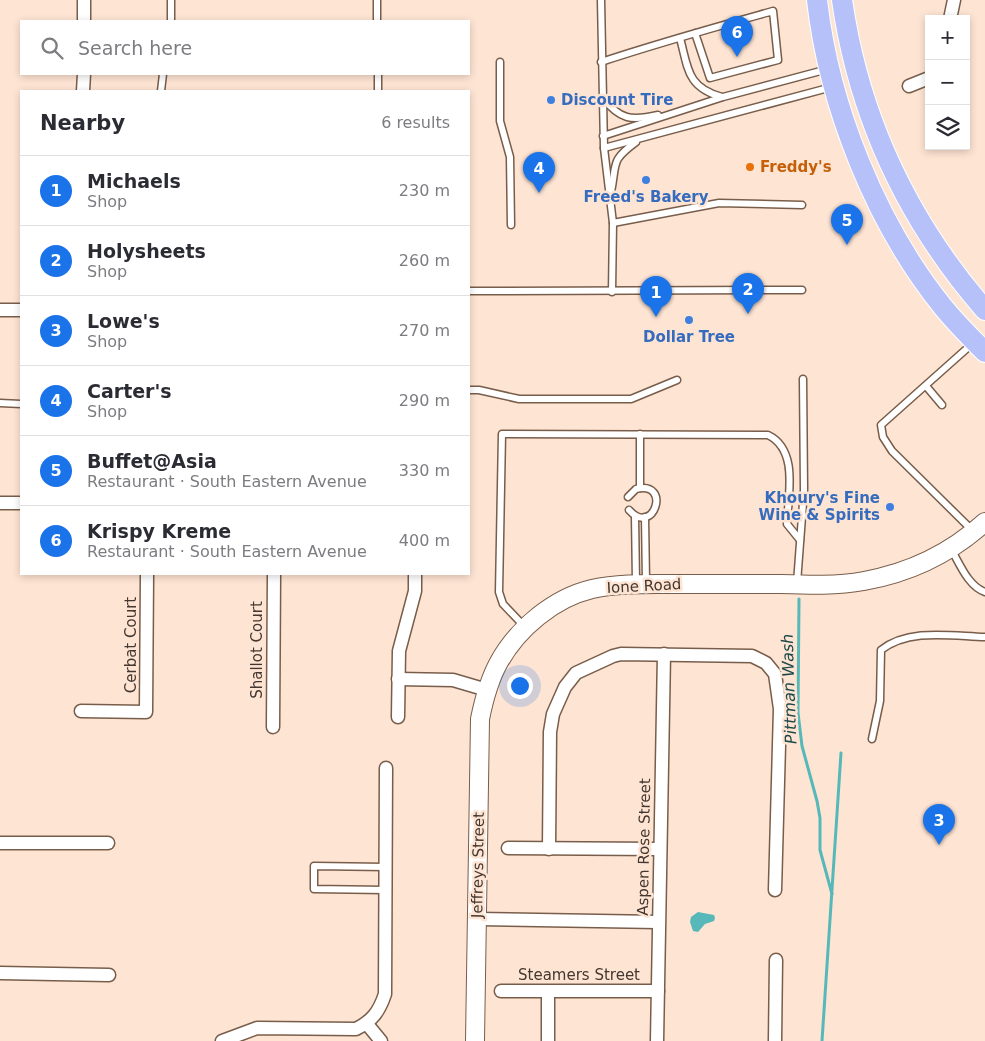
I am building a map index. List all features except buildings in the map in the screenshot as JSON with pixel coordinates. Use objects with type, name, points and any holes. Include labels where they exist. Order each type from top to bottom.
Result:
[{"type":"main road","points":[[817,0],[832,77],[866,177],[895,234],[943,308],[980,347]]},
{"type":"main road","points":[[842,0],[851,51],[873,126],[914,214],[948,266],[985,310]]},
{"type":"main road","points":[[832,77],[836,68],[842,71],[897,200],[914,214]]},
{"type":"street","points":[[84,0],[84,20]]},
{"type":"street","points":[[951,15],[954,0]]},
{"type":"street","points":[[83,90],[84,75]]},
{"type":"street","points":[[909,86],[925,80]]},
{"type":"street","points":[[0,310],[20,310]]},
{"type":"street","points":[[0,503],[20,503]]},
{"type":"street","name":"Ione Road","points":[[486,690],[499,661],[525,627],[564,600],[591,589],[641,584],[818,585],[865,581],[901,571],[933,559],[980,527]]},
{"type":"street","name":"Cerbat Court","points":[[81,711],[146,712],[147,575]]},
{"type":"street","name":"Shallot Court","points":[[273,726],[274,575]]},
{"type":"street","points":[[398,717],[399,651],[414,591],[415,575]]},
{"type":"street","points":[[548,848],[550,732],[553,714],[565,687],[576,673],[621,654],[752,656],[766,663],[774,674],[780,709],[775,890]]},
{"type":"street","name":"Aspen Rose Street","points":[[657,1041],[664,654]]},
{"type":"street","points":[[398,679],[453,680],[486,690]]},
{"type":"street","name":"Jeffreys Street","points":[[475,1041],[480,719],[486,690]]},
{"type":"street","points":[[222,1041],[257,1028],[356,1029],[367,1024],[380,1010],[385,994],[386,768]]},
{"type":"street","points":[[0,843],[108,843]]},
{"type":"street","points":[[508,848],[660,849]]},
{"type":"street","points":[[477,919],[658,922]]},
{"type":"street","points":[[775,1041],[776,960]]},
{"type":"street","points":[[0,973],[110,975]]},
{"type":"street","name":"Steamers Street","points":[[501,991],[658,991]]},
{"type":"street","points":[[548,992],[548,1041]]},
{"type":"street","points":[[367,1024],[381,1041]]},
{"type":"lane","points":[[171,0],[171,20]]},
{"type":"lane","points":[[377,0],[377,20]]},
{"type":"lane","points":[[601,0],[603,136],[613,222],[612,292]]},
{"type":"lane","points":[[601,62],[695,33],[774,11],[778,60],[710,78],[695,33]]},
{"type":"lane","points":[[680,38],[693,80],[704,91],[723,97]]},
{"type":"lane","points":[[500,62],[500,121],[510,157],[511,225]]},
{"type":"lane","points":[[161,90],[163,75]]},
{"type":"lane","points":[[378,75],[378,90]]},
{"type":"lane","points":[[603,136],[723,97],[832,77]]},
{"type":"lane","points":[[604,148],[832,77]]},
{"type":"lane","points":[[602,96],[615,113],[638,119],[691,108]]},
{"type":"lane","points":[[610,198],[614,164],[625,150],[641,138]]},
{"type":"lane","points":[[613,222],[719,203],[802,205]]},
{"type":"lane","points":[[470,292],[802,290]]},
{"type":"lane","points":[[980,347],[926,386],[881,425],[883,437],[892,451],[980,527]]},
{"type":"lane","points":[[797,584],[804,490],[803,378]]},
{"type":"lane","points":[[470,390],[478,390],[518,400],[631,399],[677,380]]},
{"type":"lane","points":[[926,386],[942,404]]},
{"type":"lane","points":[[0,403],[20,404]]},
{"type":"lane","points":[[525,627],[503,604],[499,592],[502,434],[759,433],[778,440],[784,449],[789,463],[787,524],[800,540]]},
{"type":"lane","points":[[640,434],[640,488]]},
{"type":"lane","points":[[628,497],[632,492],[640,488],[650,490],[657,498],[654,512],[645,517],[635,516],[629,510]]},
{"type":"lane","points":[[635,516],[641,584]]},
{"type":"lane","points":[[641,584],[645,517]]},
{"type":"lane","points":[[950,548],[970,580],[979,590],[985,592]]},
{"type":"lane","points":[[872,739],[880,700],[881,650],[892,641],[916,636],[985,637]]},
{"type":"lane","points":[[385,890],[314,889],[314,866],[386,867]]},
{"type":"water","points":[[698,912],[714,915],[715,918],[714,921],[705,924],[698,932],[693,931],[690,922],[691,917]]},
{"type":"waterway","name":"Pittman Wash","points":[[799,599],[798,713],[802,746],[820,818],[820,850],[832,894]]},
{"type":"waterway","name":"Pittman Wash","points":[[822,1041],[841,753]]},
{"type":"place","name":"Krispy Kreme","points":[[737,57]]},
{"type":"place","name":"Discount Tire","points":[[551,100]]},
{"type":"place","name":"Freddy's","points":[[750,167]]},
{"type":"place","name":"Freed's Bakery","points":[[646,180]]},
{"type":"place","name":"Carter's","points":[[539,193]]},
{"type":"place","name":"Buffet@Asia","points":[[847,245]]},
{"type":"place","name":"Holysheets","points":[[748,314]]},
{"type":"place","name":"Michaels","points":[[656,317]]},
{"type":"place","name":"Dollar Tree","points":[[689,320]]},
{"type":"place","name":"Khoury's Fine Wine & Spirits","points":[[890,507]]},
{"type":"place","name":"Lowe's","points":[[939,845]]}]
